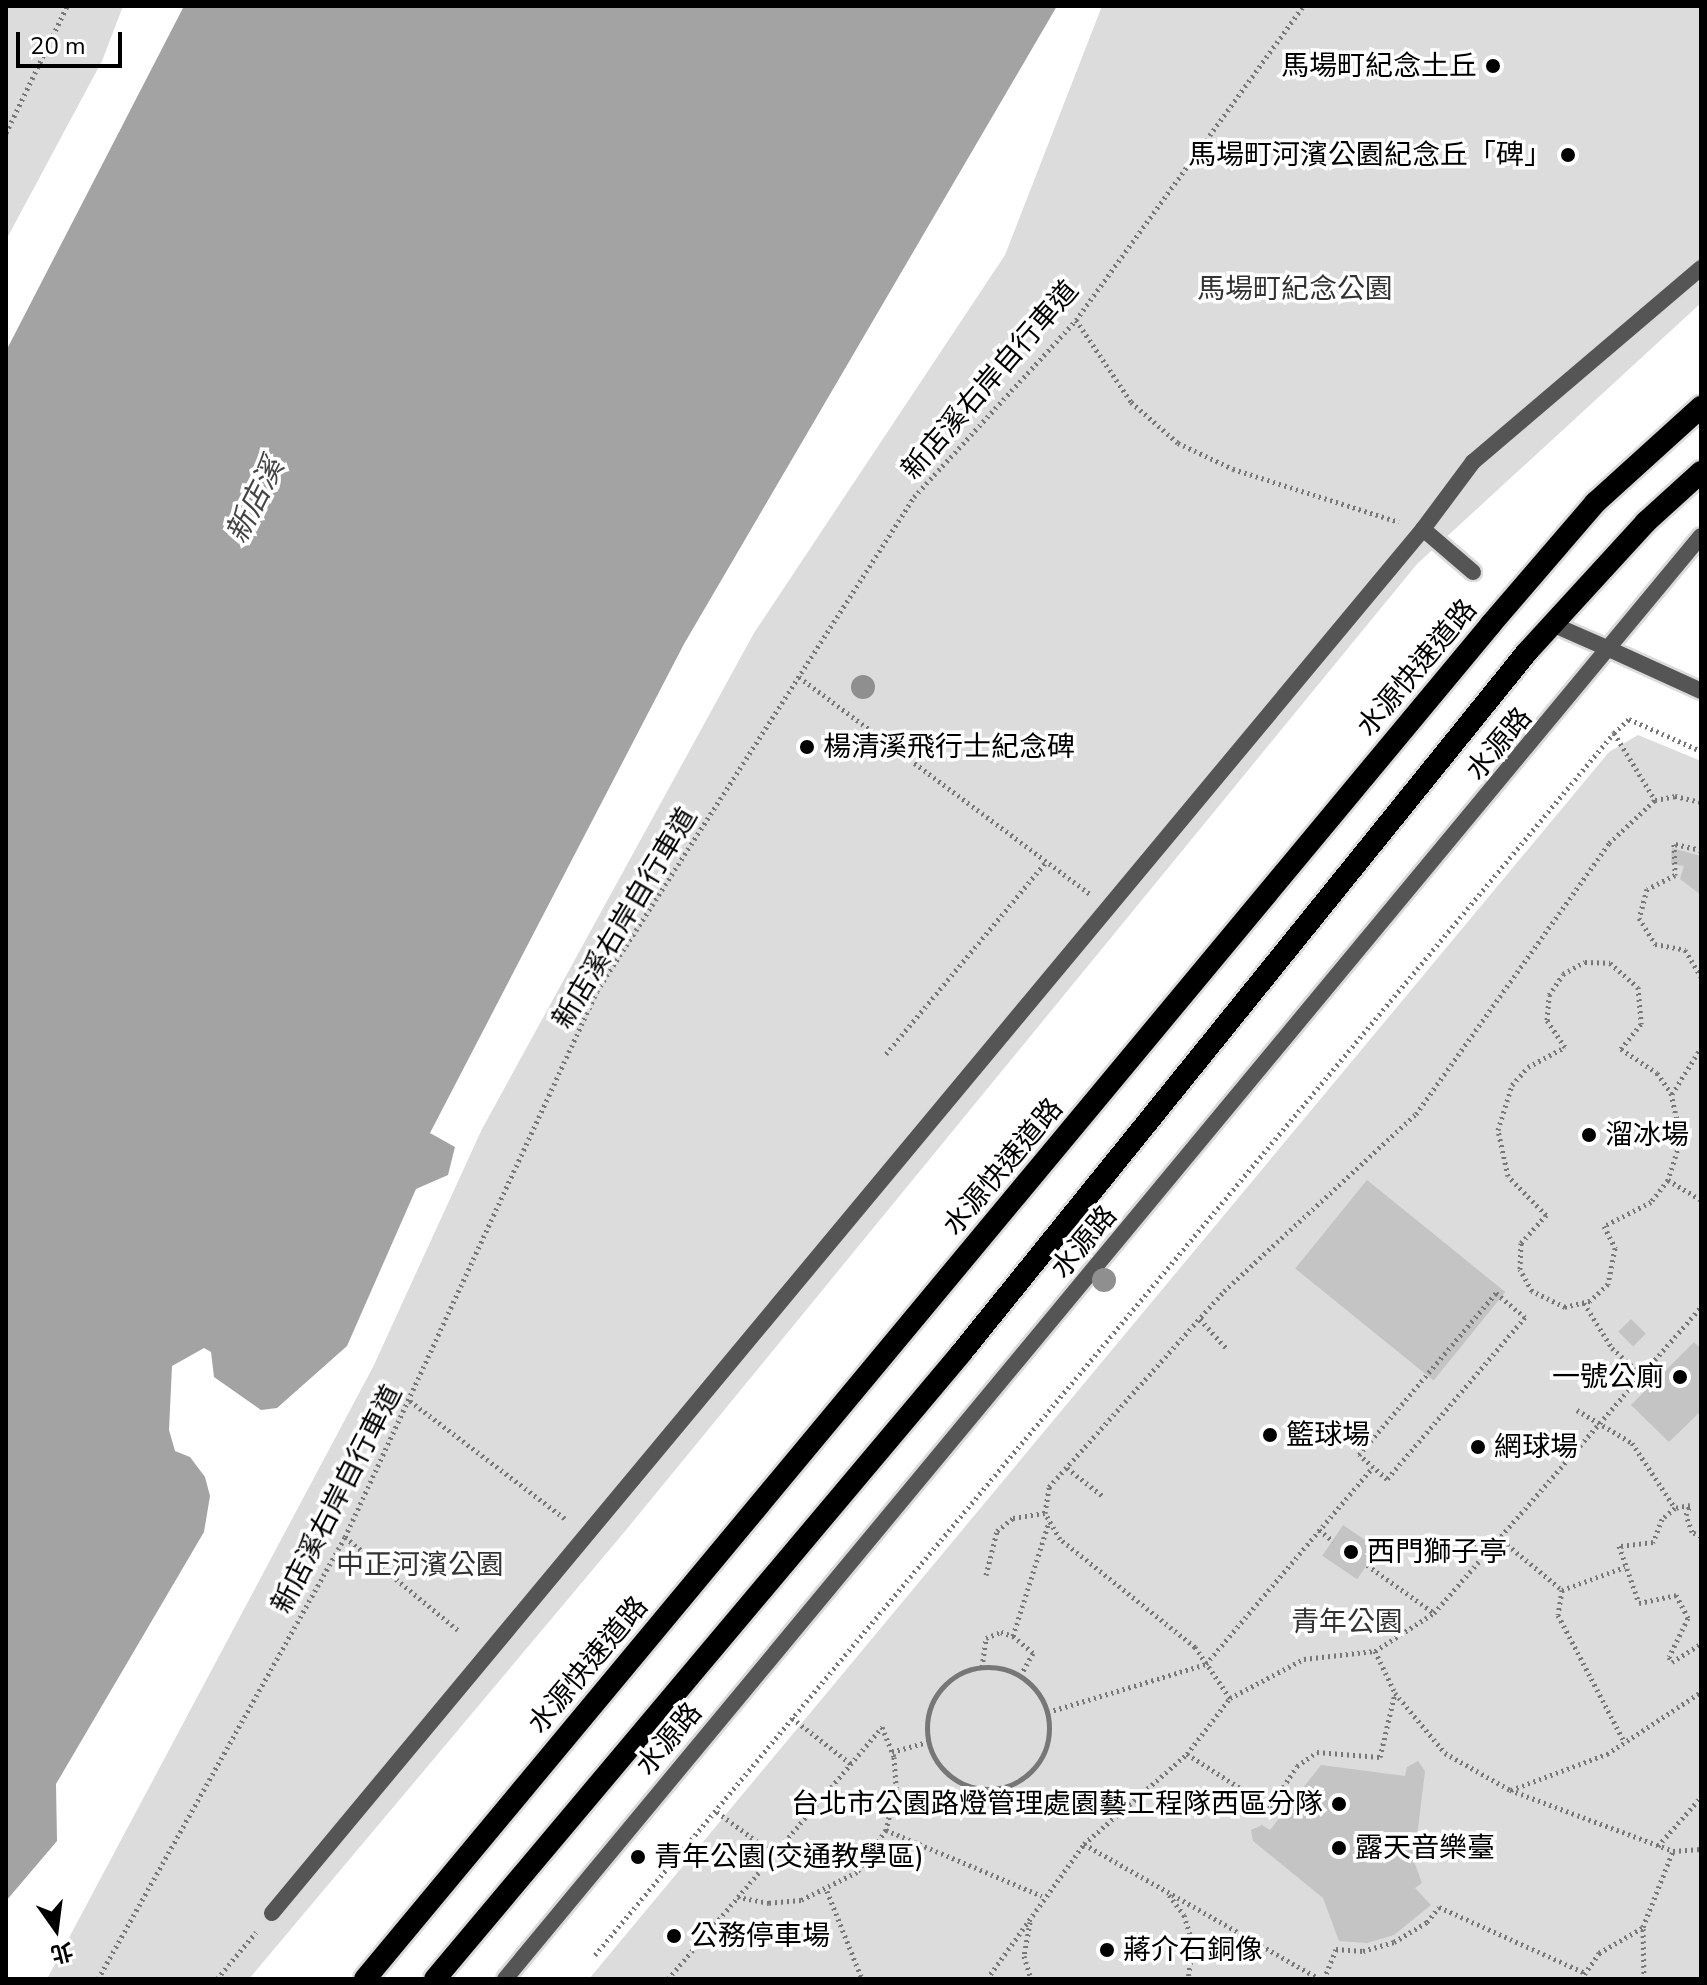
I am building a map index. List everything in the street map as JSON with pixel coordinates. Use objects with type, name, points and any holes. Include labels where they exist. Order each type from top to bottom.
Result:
[{"type":"highway","name":"水源快速道路","points":[[365,1979],[1491,624],[1595,503],[1701,407]]},
{"type":"highway","points":[[435,1979],[962,1352],[1552,624],[1646,522],[1701,472]]},
{"type":"street","points":[[272,1913],[1105,905],[1423,529],[1473,462],[1701,268]]},
{"type":"street","points":[[1423,529],[1473,572]]},
{"type":"street","name":"水源路","points":[[505,1979],[1701,536]]},
{"type":"street","points":[[1552,624],[1701,691]]},
{"type":"path","points":[[6,133],[67,6]]},
{"type":"path","name":"新店溪右岸自行車道","points":[[98,1979],[345,1537],[482,1246],[515,1160],[597,991],[914,497],[1076,320],[1303,6]]},
{"type":"path","points":[[1076,320],[1131,402],[1178,443],[1233,469],[1423,529]]},
{"type":"path","points":[[799,677],[1105,905]]},
{"type":"path","points":[[595,1955],[1614,733],[1629,719],[1701,751]]},
{"type":"path","points":[[1614,733],[1655,800]]},
{"type":"path","points":[[1230,1698],[1195,1647],[1060,1539],[1045,1513],[1049,1487],[1200,1319],[1416,1114],[1609,843],[1655,800],[1675,796],[1701,802]]},
{"type":"path","points":[[1701,850],[1674,844],[1675,875],[1647,889],[1639,918],[1655,944],[1685,950],[1701,977]]},
{"type":"path","points":[[886,1054],[1047,861]]},
{"type":"path","points":[[1597,961],[1631,977],[1644,1011],[1636,1035],[1621,1049],[1657,1073],[1672,1095],[1681,1139],[1668,1180],[1651,1202],[1604,1226],[1615,1248],[1614,1273],[1600,1294],[1584,1303],[1553,1304],[1525,1280],[1521,1243],[1546,1215],[1508,1176],[1498,1130],[1512,1085],[1528,1067],[1565,1047],[1552,1031],[1546,1007],[1563,974],[1597,961]]},
{"type":"path","points":[[1672,1095],[1698,1059],[1701,1048]]},
{"type":"path","points":[[1668,1180],[1701,1200]]},
{"type":"path","points":[[1496,1293],[1525,1317],[1387,1479],[1373,1467],[1359,1455],[1496,1293]]},
{"type":"path","points":[[1584,1303],[1612,1348],[1640,1373]]},
{"type":"path","points":[[987,1979],[1030,1920],[1042,1896],[1084,1844],[1187,1754],[1230,1698],[1304,1659],[1375,1651],[1434,1613],[1595,1423],[1701,1307]]},
{"type":"path","points":[[1200,1319],[1227,1349]]},
{"type":"path","points":[[410,1401],[587,1535]]},
{"type":"path","points":[[1577,1410],[1632,1443],[1675,1508]]},
{"type":"path","points":[[1048,1712],[1206,1664],[1373,1467]]},
{"type":"path","points":[[1067,1468],[1104,1497]]},
{"type":"path","points":[[1701,1536],[1692,1532],[1686,1515],[1690,1505],[1675,1508],[1662,1519],[1653,1542],[1619,1546],[1639,1603],[1676,1595],[1688,1618],[1669,1657],[1672,1662],[1701,1644]]},
{"type":"path","points":[[986,1575],[997,1531],[1013,1518],[1045,1513]]},
{"type":"path","points":[[1013,1636],[1049,1521]]},
{"type":"path","points":[[1319,1530],[1333,1541]]},
{"type":"path","points":[[345,1537],[458,1630]]},
{"type":"path","points":[[1498,1537],[1562,1590]]},
{"type":"path","points":[[1470,1540],[1486,1551]]},
{"type":"path","points":[[1367,1565],[1434,1613]]},
{"type":"path","points":[[1562,1590],[1625,1567]]},
{"type":"path","points":[[1562,1590],[1558,1615],[1625,1743]]},
{"type":"path","points":[[982,1667],[986,1638],[1001,1632],[1013,1636],[1033,1653],[1021,1675]]},
{"type":"path","points":[[1375,1651],[1395,1693],[1445,1753],[1510,1790],[1658,1846],[1673,1851],[1701,1849]]},
{"type":"path","points":[[982,1667],[1021,1675],[1034,1686],[1048,1712],[1050,1730],[1041,1761],[1018,1782],[1003,1788],[986,1790],[956,1781],[934,1757],[928,1742],[927,1726],[936,1695],[959,1674],[982,1667]]},
{"type":"path","points":[[1510,1790],[1625,1743],[1701,1692]]},
{"type":"path","points":[[1187,1754],[1270,1807],[1297,1766],[1317,1752],[1380,1757],[1395,1693]]},
{"type":"path","points":[[792,1718],[851,1764]]},
{"type":"path","points":[[668,1979],[882,1727],[892,1752],[896,1788],[886,1830],[857,1872],[827,1891],[769,1903],[738,1897]]},
{"type":"path","points":[[892,1752],[928,1742]]},
{"type":"path","points":[[1658,1846],[1701,1797]]},
{"type":"path","points":[[717,1812],[774,1854]]},
{"type":"path","points":[[886,1830],[1042,1896]]},
{"type":"path","points":[[1084,1844],[1322,1979],[1336,1949],[1363,1951],[1394,1942],[1427,1922],[1439,1907],[1585,1973]]},
{"type":"path","points":[[1644,1979],[1643,1927],[1673,1851]]},
{"type":"path","points":[[827,1891],[862,1979]]},
{"type":"path","points":[[1166,1891],[1184,1915],[1193,1944],[1188,1979]]},
{"type":"path","points":[[217,1979],[272,1913]]},
{"type":"path","points":[[1030,1920],[1024,1956],[1031,1979]]},
{"type":"path","points":[[1581,1979],[1599,1953],[1643,1927]]},
{"type":"green space","points":[[6,6],[123,6],[102,61],[6,240]]},
{"type":"green space","name":"馬場町紀念公園","points":[[1102,6],[1701,6],[1701,303],[1417,564],[626,1530],[249,1979],[47,1979],[373,1367],[482,1129],[754,633],[1005,255]]},
{"type":"green space","name":"青年公園","points":[[1638,735],[1701,761],[1701,1979],[589,1979],[1609,752]]},
{"type":"water","name":"新店溪","points":[[184,6],[1057,6],[684,644],[430,1133],[455,1147],[448,1175],[416,1189],[347,1346],[277,1408],[261,1410],[214,1377],[211,1352],[204,1348],[172,1366],[169,1430],[175,1451],[190,1457],[205,1477],[210,1496],[204,1532],[56,1784],[57,1841],[6,1901],[6,351]]},
{"type":"building","points":[[1672,848],[1701,856],[1701,895],[1680,879],[1684,866],[1671,864]]},
{"type":"building","name":"籃球場","points":[[1367,1180],[1505,1292],[1434,1381],[1295,1269]]},
{"type":"building","points":[[1631,1319],[1646,1334],[1633,1347],[1618,1332]]},
{"type":"building","name":"一號公廁","points":[[1694,1342],[1701,1349],[1701,1411],[1669,1442],[1631,1405]]},
{"type":"building","name":"西門獅子亭","points":[[1343,1525],[1378,1548],[1357,1579],[1322,1556]]},
{"type":"building","name":"露天音樂臺","points":[[1418,1761],[1425,1771],[1414,1861],[1422,1883],[1415,1888],[1431,1905],[1394,1935],[1367,1943],[1339,1941],[1323,1898],[1253,1841],[1251,1830],[1262,1825],[1270,1830],[1321,1765],[1405,1776],[1407,1767]]},
{"type":"place","name":"馬場町紀念土丘","points":[[1493,66]]},
{"type":"place","name":"馬場町河濱公園紀念丘「碑」","points":[[1568,155]]},
{"type":"place","name":"楊清溪飛行士紀念碑","points":[[807,747]]},
{"type":"place","name":"溜冰場","points":[[1589,1135]]},
{"type":"place","name":"一號公廁","points":[[1680,1377]]},
{"type":"place","name":"籃球場","points":[[1270,1435]]},
{"type":"place","name":"網球場","points":[[1478,1447]]},
{"type":"place","name":"西門獅子亭","points":[[1351,1552]]},
{"type":"place","name":"台北市公園路燈管理處園藝工程隊西區分隊","points":[[1339,1804]]},
{"type":"place","name":"露天音樂臺","points":[[1339,1848]]},
{"type":"place","name":"青年公園(交通教學區)","points":[[638,1857]]},
{"type":"place","name":"公務停車場","points":[[674,1936]]},
{"type":"place","name":"蔣介石銅像","points":[[1107,1950]]},
{"type":"park label","name":"中正河濱公園","points":[[420,1565]]}]
